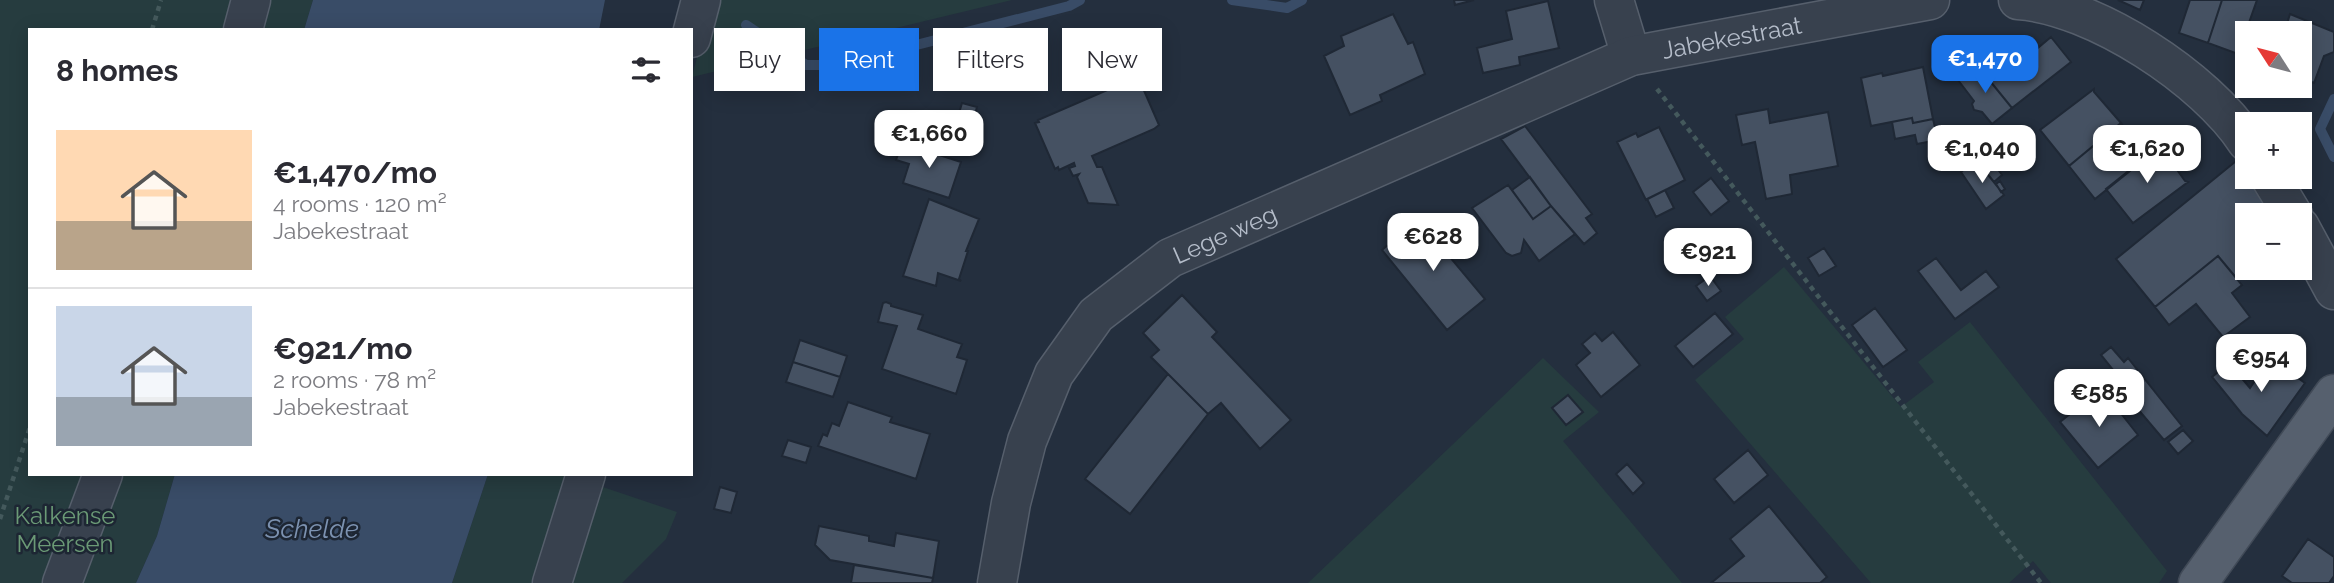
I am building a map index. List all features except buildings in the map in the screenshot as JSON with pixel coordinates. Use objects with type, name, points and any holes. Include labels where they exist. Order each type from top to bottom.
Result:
[{"type":"main road","points":[[2198,583],[2334,394]]},
{"type":"street","points":[[244,28],[251,0]]},
{"type":"street","points":[[693,30],[701,0]]},
{"type":"street","name":"Jabekestraat","points":[[1614,0],[1631,56],[1930,0]]},
{"type":"street","points":[[2018,0],[2032,1],[2078,14],[2117,32],[2181,74],[2235,124]]},
{"type":"street","name":"Lege weg","points":[[997,583],[1011,503],[1027,441],[1054,374],[1096,314],[1170,258],[1631,56]]},
{"type":"street","points":[[2312,249],[2334,290]]},
{"type":"street","points":[[62,583],[102,476]]},
{"type":"street","points":[[552,583],[585,476]]},
{"type":"path","points":[[153,28],[161,0]]},
{"type":"path","points":[[1631,56],[2041,583]]},
{"type":"path","points":[[0,519],[28,433]]},
{"type":"green space","name":"Kalkense Meersen","points":[[0,0],[313,0],[305,28],[28,28],[28,476],[174,476],[157,536],[136,583],[0,583]]},
{"type":"green space","points":[[712,0],[1012,0],[896,28],[819,28],[819,46],[805,50],[805,28],[714,28],[714,72],[693,77]]},
{"type":"green space","points":[[1784,267],[1901,407],[1934,382],[1918,362],[1970,322],[2167,571],[2159,583],[2051,583],[2033,561],[2009,583],[1871,583],[1695,380],[1744,339],[1725,317]]},
{"type":"green space","points":[[1543,358],[1599,412],[1563,441],[1682,583],[1308,583]]},
{"type":"green space","points":[[487,476],[593,476],[591,483],[677,512],[666,539],[622,583],[452,583]]},
{"type":"water","points":[[313,0],[605,0],[599,28],[305,28]]},
{"type":"water","name":"Schelde","points":[[174,476],[487,476],[452,583],[136,583],[157,536]]},
{"type":"waterway","points":[[746,25],[806,65],[838,65],[1069,6],[1080,0]]},
{"type":"waterway","points":[[1232,0],[1287,8],[1302,0]]},
{"type":"waterway","points":[[2334,99],[2320,129],[2334,157]]}]
